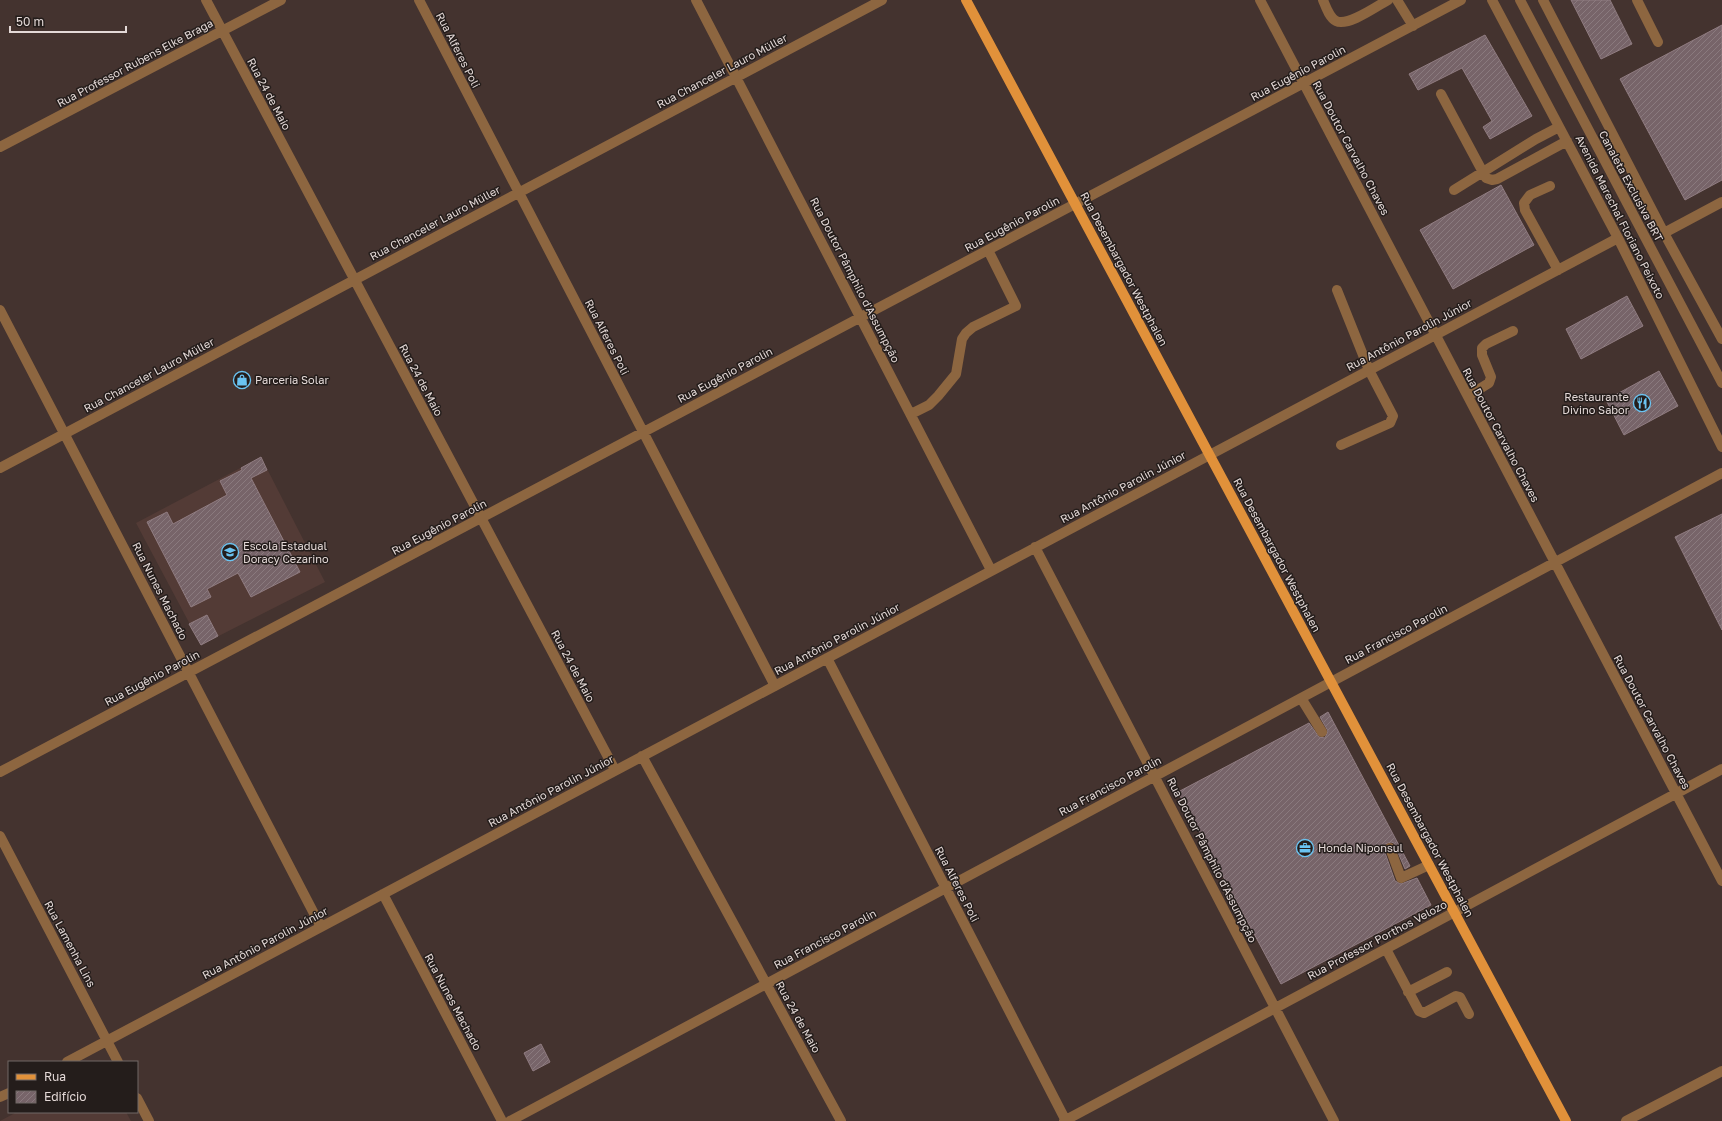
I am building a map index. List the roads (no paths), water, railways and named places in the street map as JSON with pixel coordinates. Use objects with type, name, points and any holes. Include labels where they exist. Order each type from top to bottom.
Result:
[{"type":"main road","name":"Rua Desembargador Westphalen","points":[[966,0],[1566,1121]]},
{"type":"street","name":"Rua 24 de Maio","points":[[206,0],[615,770]]},
{"type":"street","name":"Rua Professor Rubens Elke Braga","points":[[0,147],[281,0]]},
{"type":"street","name":"Rua Alferes Poli","points":[[419,0],[775,686]]},
{"type":"street","name":"Rua Doutor Pâmphilo d'Assumpção","points":[[696,0],[992,570]]},
{"type":"street","name":"Rua Chanceler Lauro Müller","points":[[0,468],[882,0]]},
{"type":"street","name":"Rua Doutor Carvalho Chaves","points":[[1260,0],[1722,882]]},
{"type":"street","points":[[1322,0],[1330,15],[1337,21],[1348,22],[1388,0]]},
{"type":"street","points":[[1398,0],[1413,26]]},
{"type":"street","name":"Rua Eugênio Parolin","points":[[0,772],[1461,0]]},
{"type":"street","name":"Avenida Marechal Floriano Peixoto","points":[[1492,0],[1618,238],[1722,447]]},
{"type":"street","name":"Canaleta Exclusiva BRT","points":[[1520,0],[1722,383]]},
{"type":"street","points":[[1542,0],[1664,233],[1722,339]]},
{"type":"street","points":[[1637,0],[1658,42]]},
{"type":"street","points":[[1441,94],[1486,178],[1492,180],[1498,179],[1567,141]]},
{"type":"street","points":[[1454,190],[1483,171],[1559,127]]},
{"type":"street","points":[[1550,186],[1530,195],[1524,203],[1525,210],[1558,270]]},
{"type":"street","points":[[1664,233],[1722,202]]},
{"type":"street","name":"Rua Antônio Parolin Júnior","points":[[68,1061],[1618,238]]},
{"type":"street","points":[[911,414],[929,405],[956,374],[962,339],[966,333],[973,327],[1016,306],[988,250]]},
{"type":"street","points":[[1337,290],[1369,370],[1393,416],[1390,423],[1342,445]]},
{"type":"street","name":"Rua Nunes Machado","points":[[0,310],[321,927]]},
{"type":"street","points":[[1468,396],[1489,384],[1490,377],[1482,354],[1482,348],[1486,344],[1513,331]]},
{"type":"street","name":"Rua Francisco Parolin","points":[[510,1121],[1722,473]]},
{"type":"street","name":"Rua Doutor Pâmphilo d'Assumpção","points":[[1035,547],[1334,1121]]},
{"type":"street","name":"Rua Alferes Poli","points":[[827,658],[1065,1121]]},
{"type":"street","points":[[1301,698],[1322,732]]},
{"type":"street","name":"Rua 24 de Maio","points":[[642,756],[841,1121]]},
{"type":"street","name":"Rua Professor Porthos Velozo","points":[[1065,1121],[1722,769]]},
{"type":"street","name":"Rua Lamenha Lins","points":[[0,836],[117,1061]]},
{"type":"street","points":[[1390,848],[1401,878],[1429,865]]},
{"type":"street","name":"Rua Nunes Machado","points":[[383,894],[502,1121]]},
{"type":"street","points":[[1386,949],[1419,1012],[1421,1013],[1456,996],[1460,997],[1469,1014]]},
{"type":"street","points":[[1408,992],[1447,972]]},
{"type":"street","points":[[1626,1121],[1722,1071]]},
{"type":"street","points":[[138,1100],[149,1121]]},
{"type":"place","name":"Parceria Solar","points":[[242,380]]},
{"type":"place","name":"Restaurante Divino Sabor","points":[[1642,403]]},
{"type":"place","name":"Escola Estadual Doracy Cezarino","points":[[230,552]]},
{"type":"place","name":"Honda Niponsul","points":[[1305,848]]}]
